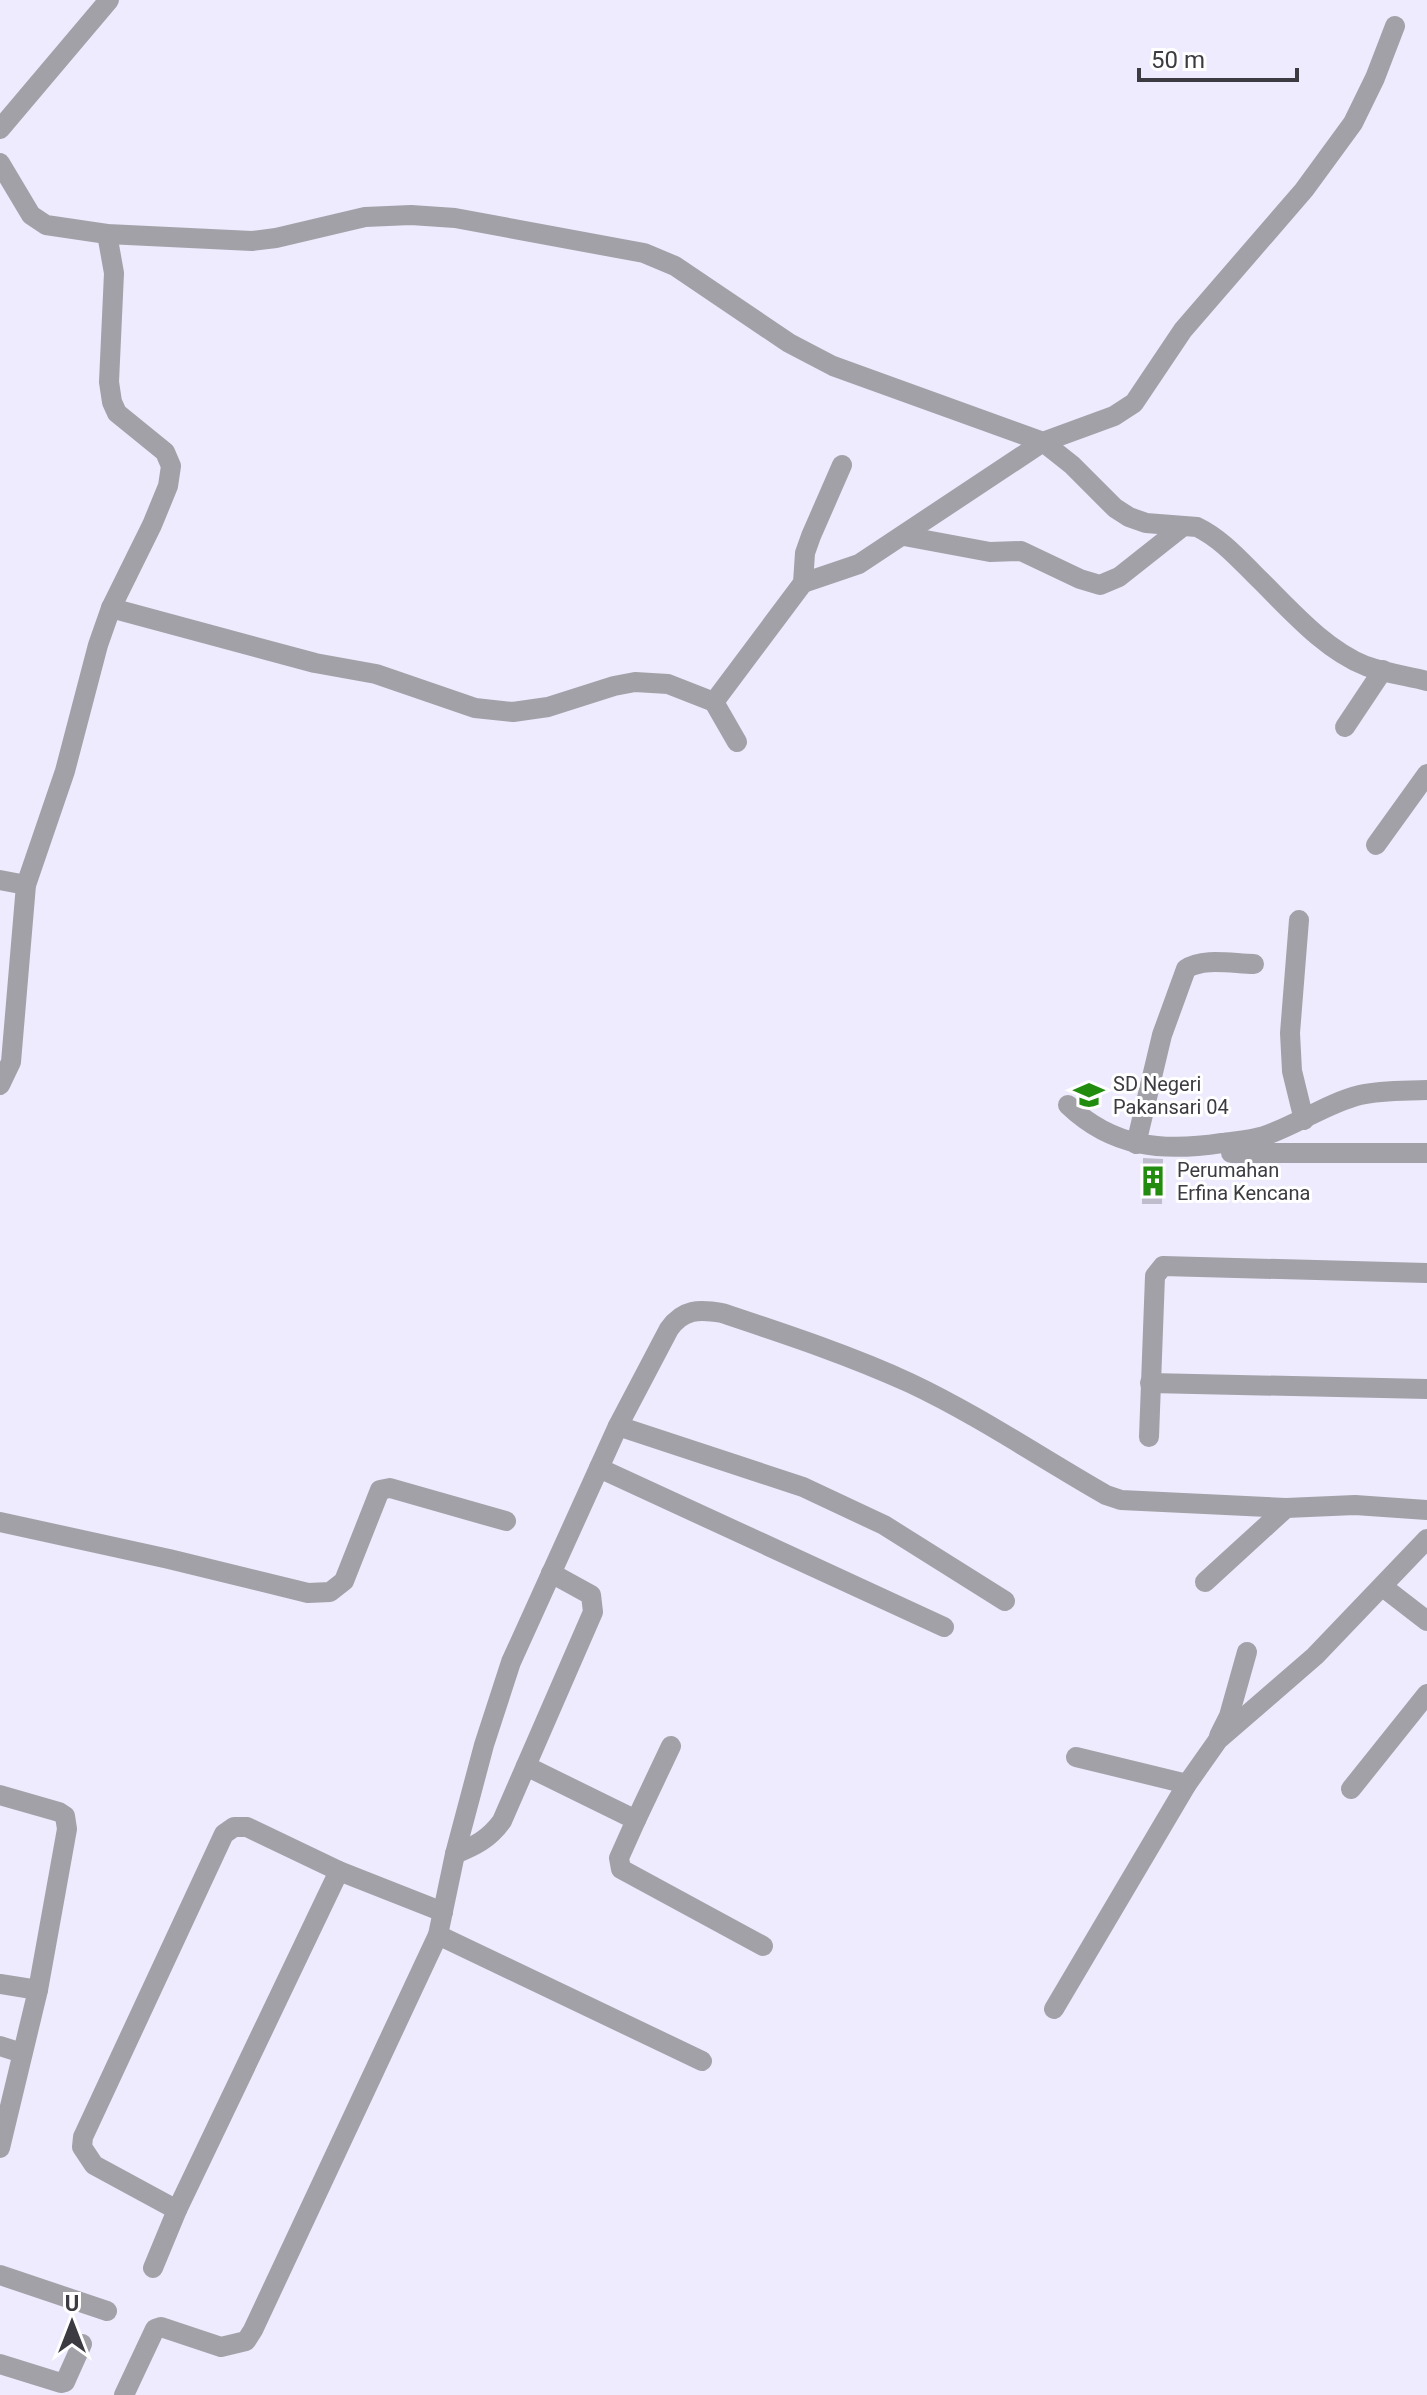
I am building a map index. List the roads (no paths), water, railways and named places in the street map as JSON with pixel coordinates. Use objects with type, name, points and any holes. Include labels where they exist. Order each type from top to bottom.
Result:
[{"type":"street","points":[[0,129],[109,0]]},
{"type":"street","points":[[803,583],[859,564],[1043,442],[1114,416],[1134,403],[1183,330],[1304,190],[1353,123],[1395,26]]},
{"type":"street","points":[[0,163],[31,215],[46,225],[107,234],[252,241],[365,217],[411,215],[455,218],[644,253],[675,266],[789,343],[833,366],[1043,442],[1072,465],[1115,508],[1129,517],[1146,523],[1197,527],[1205,531],[1341,652],[1365,665],[1427,681]]},
{"type":"street","points":[[0,1085],[11,1062],[13,1048],[26,885],[65,771],[98,645],[111,608],[152,525],[171,474],[165,452],[117,413],[112,402],[109,382],[114,273],[107,234]]},
{"type":"street","points":[[714,702],[803,583],[805,553],[842,465]]},
{"type":"street","points":[[904,536],[990,552],[1021,551],[1100,585],[1119,577],[1181,528]]},
{"type":"street","points":[[111,608],[315,663],[376,674],[475,708],[513,712],[548,707],[635,682],[668,684],[714,702],[737,742]]},
{"type":"street","points":[[1345,727],[1383,670]]},
{"type":"street","points":[[1376,845],[1427,774]]},
{"type":"street","points":[[0,880],[26,885]]},
{"type":"street","points":[[1299,920],[1290,1033],[1292,1071],[1304,1120]]},
{"type":"street","points":[[1136,1149],[1162,1035],[1186,969],[1193,963],[1254,964]]},
{"type":"street","points":[[1136,1149],[1179,1148],[1261,1137],[1360,1095],[1427,1090]]},
{"type":"street","points":[[1068,1105],[1088,1124],[1136,1149],[1427,1153]]},
{"type":"street","points":[[1149,1437],[1155,1276],[1163,1266],[1427,1273]]},
{"type":"street","points":[[124,2395],[155,2329],[161,2327],[221,2347],[246,2341],[323,2184],[438,1935],[455,1854],[484,1745],[511,1662],[618,1426],[676,1319],[686,1312],[703,1310],[722,1313],[910,1383],[964,1410],[1106,1495],[1121,1500],[1286,1508],[1355,1505],[1427,1510]]},
{"type":"street","points":[[1150,1383],[1427,1389]]},
{"type":"street","points":[[618,1426],[803,1487],[884,1525],[1005,1601]]},
{"type":"street","points":[[599,1468],[944,1627]]},
{"type":"street","points":[[0,1522],[308,1593],[330,1592],[344,1581],[380,1490],[390,1488],[506,1521]]},
{"type":"street","points":[[1205,1582],[1286,1508]]},
{"type":"street","points":[[1218,1740],[1315,1656],[1427,1539]]},
{"type":"street","points":[[455,1854],[479,1844],[493,1834],[502,1821],[593,1612],[591,1595],[551,1573]]},
{"type":"street","points":[[1383,1587],[1427,1621]]},
{"type":"street","points":[[1054,2009],[1187,1784],[1218,1740],[1229,1716],[1247,1652]]},
{"type":"street","points":[[1351,1789],[1427,1694]]},
{"type":"street","points":[[671,1746],[619,1858],[621,1869],[763,1946]]},
{"type":"street","points":[[1076,1757],[1187,1784]]},
{"type":"street","points":[[526,1766],[636,1820]]},
{"type":"street","points":[[0,1795],[59,1812],[67,1822],[38,1990],[0,2148]]},
{"type":"street","points":[[177,2210],[94,2165],[82,2147],[83,2137],[224,1834],[234,1827],[247,1827],[339,1871],[443,1912]]},
{"type":"street","points":[[153,2268],[177,2210],[339,1871]]},
{"type":"street","points":[[438,1935],[702,2061]]},
{"type":"street","points":[[0,1984],[38,1990]]},
{"type":"street","points":[[0,2046],[22,2053]]},
{"type":"street","points":[[0,2275],[107,2311]]},
{"type":"street","points":[[0,2364],[43,2387],[65,2382],[82,2344]]},
{"type":"place","name":"SD Negeri Pakansari 04","points":[[1089,1095]]},
{"type":"place","name":"Perumahan Erfina Kencana","points":[[1153,1181]]}]
